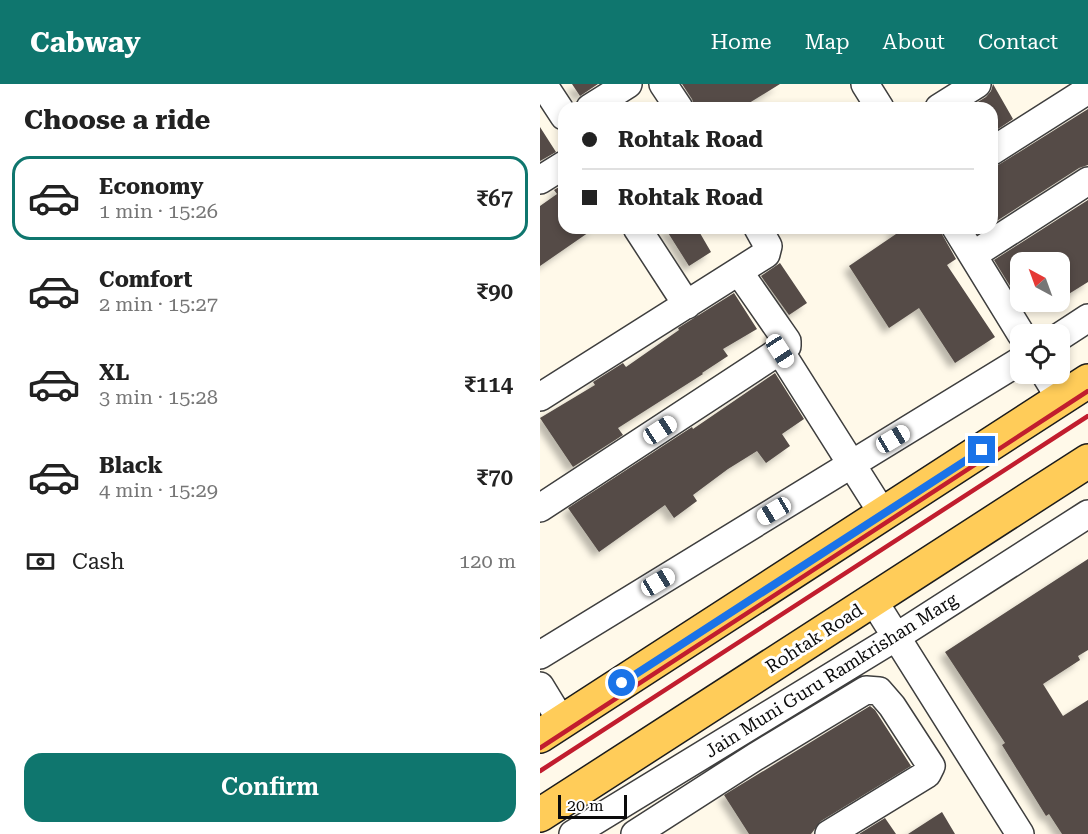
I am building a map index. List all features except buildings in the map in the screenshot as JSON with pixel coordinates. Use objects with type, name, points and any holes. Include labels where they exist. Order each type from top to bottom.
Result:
[{"type":"main road","points":[[551,729],[883,514],[1053,387],[1088,381]]},
{"type":"main road","name":"Rohtak Road","points":[[540,815],[1088,461]]},
{"type":"street","points":[[543,84],[558,107]]},
{"type":"street","points":[[600,102],[628,84]]},
{"type":"street","points":[[663,84],[675,102]]},
{"type":"street","points":[[865,84],[876,102]]},
{"type":"street","points":[[948,102],[977,84]]},
{"type":"street","points":[[998,147],[1088,90]]},
{"type":"street","points":[[540,180],[558,169]]},
{"type":"street","points":[[973,255],[1088,182]]},
{"type":"street","points":[[641,234],[687,305]]},
{"type":"street","points":[[540,397],[768,252],[767,244],[761,234]]},
{"type":"street","points":[[960,234],[1015,324]]},
{"type":"street","points":[[540,508],[787,346],[787,341],[739,272]]},
{"type":"street","points":[[1070,330],[1088,318]]},
{"type":"street","points":[[780,351],[883,514]]},
{"type":"street","points":[[540,655],[1010,367]]},
{"type":"street","name":"Jain Muni Guru Ramkrishan Marg","points":[[573,834],[608,825],[1088,514]]},
{"type":"street","points":[[873,600],[1020,834]]},
{"type":"street","points":[[540,687],[551,729]]},
{"type":"street","points":[[635,834],[755,757],[866,690],[879,691],[892,706],[931,766],[927,774],[829,834]]},
{"type":"railway","points":[[540,748],[1088,391]]},
{"type":"railway","points":[[540,771],[1088,416]]},
{"type":"route","points":[[622,683],[982,450]]}]
